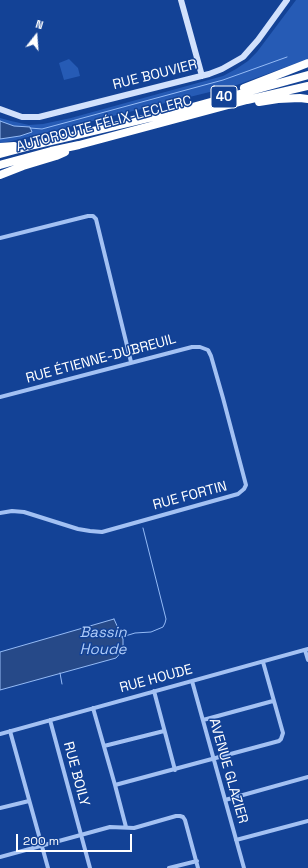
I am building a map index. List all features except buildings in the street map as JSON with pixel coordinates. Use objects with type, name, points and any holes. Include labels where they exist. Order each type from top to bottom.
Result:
[{"type":"highway","points":[[140,119],[198,100],[250,86],[308,63]]},
{"type":"highway","name":"AUTOROUTE FÉLIX-LECLERC","points":[[0,154],[34,144],[178,111],[308,75]]},
{"type":"highway","name":"AUTOROUTE FÉLIX-LECLERC","points":[[0,165],[247,100],[308,86]]},
{"type":"highway","points":[[247,100],[255,103],[278,99],[308,99]]},
{"type":"highway","points":[[0,147],[34,144]]},
{"type":"highway","points":[[0,175],[56,156],[79,145]]},
{"type":"street","points":[[181,0],[202,76]]},
{"type":"street","name":"RUE BOUVIER","points":[[0,109],[22,117],[39,117],[202,76],[222,69],[243,57],[258,40],[287,0]]},
{"type":"street","points":[[0,238],[93,216],[96,219],[131,362]]},
{"type":"street","name":"RUE ÉTIENNE-DUBREUIL","points":[[0,398],[192,347],[200,347],[208,350]]},
{"type":"street","name":"RUE FORTIN","points":[[0,513],[24,512],[78,529],[102,532],[238,494],[246,485],[223,398],[208,350]]},
{"type":"street","points":[[307,650],[308,660]]},
{"type":"street","name":"RUE HOUDE","points":[[0,734],[307,650]]},
{"type":"street","points":[[115,785],[279,741],[283,734],[263,662]]},
{"type":"street","name":"AVENUE GLAZIER","points":[[192,681],[244,868]]},
{"type":"street","points":[[154,691],[175,770]]},
{"type":"street","points":[[203,720],[273,701]]},
{"type":"street","points":[[93,708],[126,827]]},
{"type":"street","name":"RUE BOILY","points":[[50,720],[90,868]]},
{"type":"street","points":[[10,731],[48,868]]},
{"type":"street","points":[[104,746],[164,731]]},
{"type":"street","points":[[225,800],[308,777]]},
{"type":"street","points":[[0,808],[29,801]]},
{"type":"street","points":[[0,857],[110,827],[134,828],[176,816],[183,817],[185,820],[198,868]]},
{"type":"street","points":[[236,840],[308,821]]},
{"type":"street","points":[[169,868],[197,861]]},
{"type":"shaded area","points":[[296,0],[308,0],[308,59],[234,86],[0,143],[0,118],[29,125],[43,124],[71,118],[223,76],[248,61],[257,52]]},
{"type":"shaded area","points":[[69,59],[78,68],[80,76],[64,80],[59,63]]},
{"type":"water","points":[[0,121],[14,126],[30,127],[32,132],[20,136],[0,139]]},
{"type":"water","name":"Bassin Houde","points":[[114,619],[123,639],[123,650],[116,658],[0,690],[0,652]]},
{"type":"waterway","points":[[30,128],[42,129],[223,80],[287,57]]},
{"type":"waterway","points":[[122,637],[135,633],[151,632],[163,627],[166,619],[143,528]]},
{"type":"waterway","points":[[60,673],[62,684]]}]
